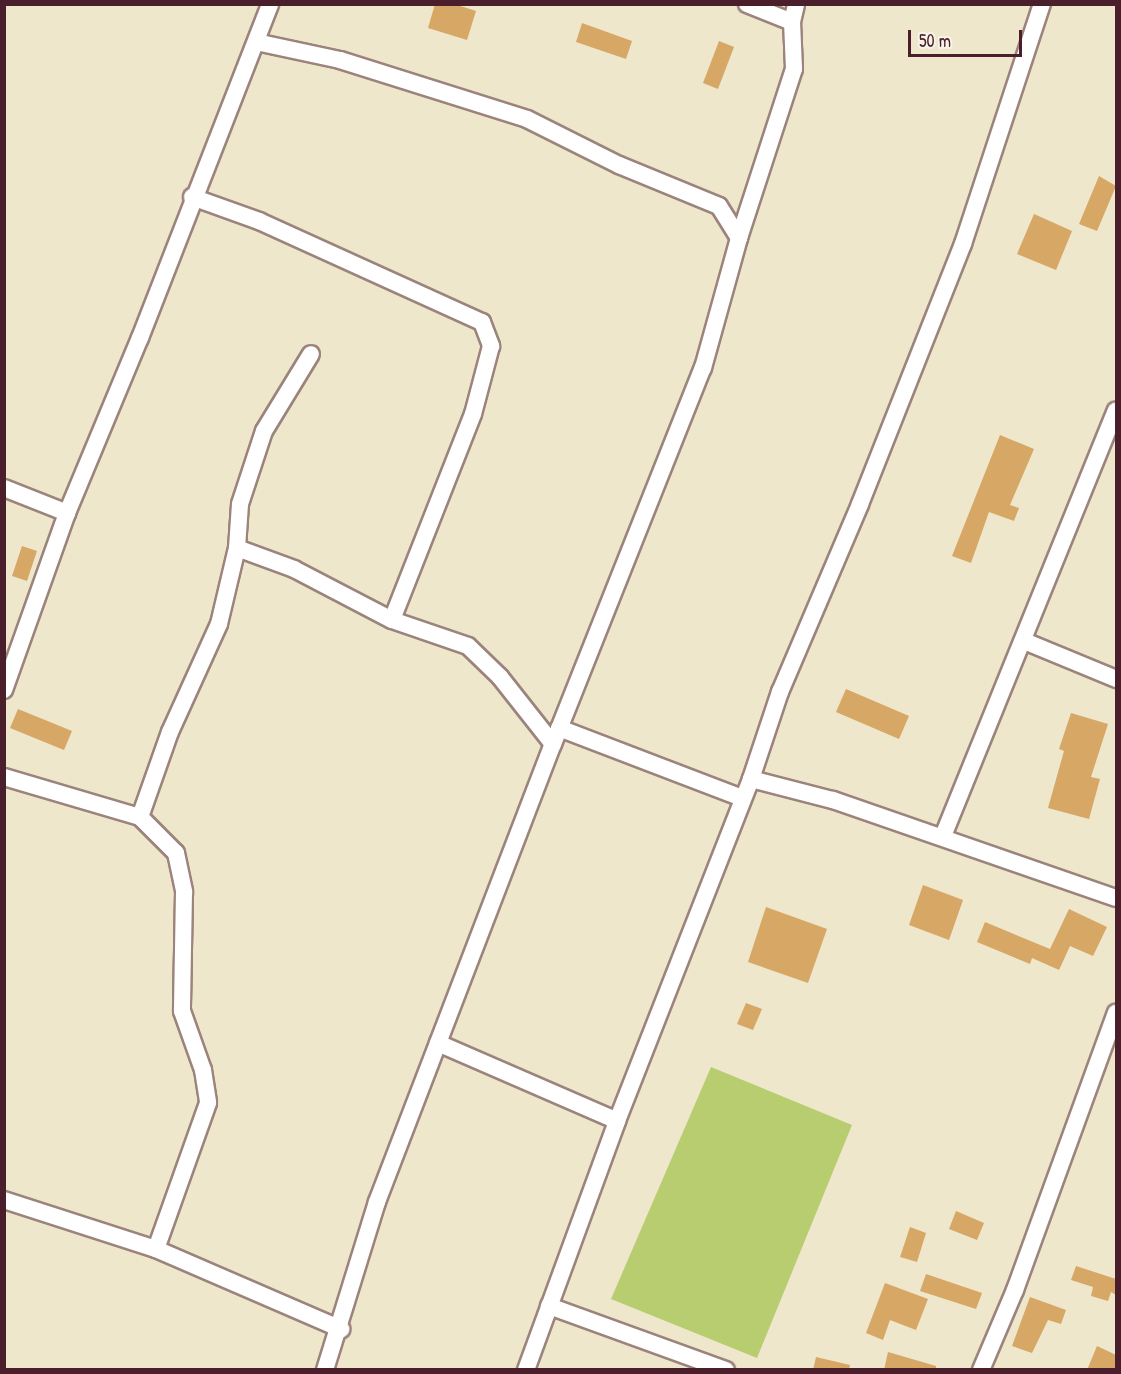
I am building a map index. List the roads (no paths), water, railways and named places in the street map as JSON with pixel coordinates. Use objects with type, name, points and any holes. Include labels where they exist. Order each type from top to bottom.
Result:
[{"type":"street","points":[[4,690],[67,513],[141,338],[192,197],[270,4]]},
{"type":"street","points":[[747,4],[792,22]]},
{"type":"street","points":[[326,1370],[341,1329],[377,1202],[559,728],[703,368],[739,238],[794,69],[792,22],[796,4]]},
{"type":"street","points":[[526,1370],[616,1121],[751,779],[780,692],[860,504],[963,244],[1042,4]]},
{"type":"street","points":[[256,42],[340,60],[527,119],[619,165],[719,206],[739,238]]},
{"type":"street","points":[[192,197],[259,221],[482,322],[491,346],[473,414],[392,620]]},
{"type":"street","points":[[140,817],[170,732],[219,624],[237,548],[240,504],[264,431],[311,354]]},
{"type":"street","points":[[943,836],[1024,640],[1112,439],[1116,411]]},
{"type":"street","points":[[4,488],[67,513]]},
{"type":"street","points":[[237,548],[294,569],[392,620],[468,646],[500,677],[553,744]]},
{"type":"street","points":[[1024,640],[1116,679]]},
{"type":"street","points":[[559,728],[742,798]]},
{"type":"street","points":[[4,777],[140,817],[176,853],[184,892],[182,1011],[203,1070],[208,1103],[156,1249]]},
{"type":"street","points":[[751,779],[833,800],[943,836],[1116,898]]},
{"type":"street","points":[[981,1370],[1019,1280],[1116,1013]]},
{"type":"street","points":[[438,1043],[616,1121]]},
{"type":"street","points":[[4,1200],[156,1249],[341,1329]]},
{"type":"street","points":[[549,1306],[726,1370]]}]
